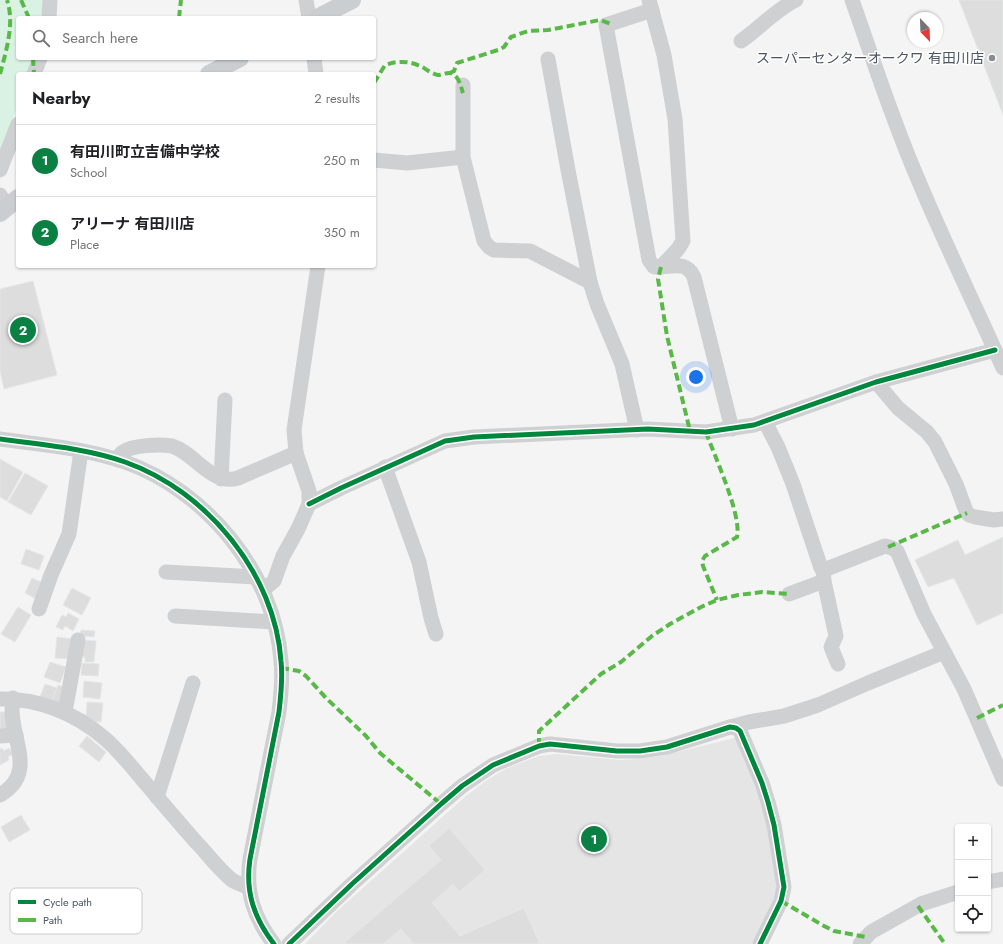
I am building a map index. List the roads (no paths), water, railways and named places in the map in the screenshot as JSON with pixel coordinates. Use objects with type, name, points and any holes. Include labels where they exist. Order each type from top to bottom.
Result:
[{"type":"main road","points":[[321,16],[352,0]]},
{"type":"main road","points":[[213,72],[236,60]]},
{"type":"street","points":[[49,16],[50,0]]},
{"type":"street","points":[[306,0],[309,16]]},
{"type":"street","points":[[741,41],[752,33],[780,4],[796,0]]},
{"type":"street","points":[[852,0],[880,81],[916,176],[951,256],[998,352],[1003,368]]},
{"type":"street","points":[[661,267],[678,249],[682,241],[675,119],[664,55],[650,5],[606,25],[649,260],[654,266],[661,267],[686,267],[690,270],[694,277],[732,429]]},
{"type":"street","points":[[548,59],[590,282],[597,304],[622,364],[637,430]]},
{"type":"street","points":[[35,72],[39,60]]},
{"type":"street","points":[[314,60],[316,72]]},
{"type":"street","points":[[463,85],[463,157],[484,240],[489,247],[494,250],[530,251],[590,282]]},
{"type":"street","points":[[0,170],[16,129]]},
{"type":"street","points":[[376,160],[407,163],[463,157]]},
{"type":"street","points":[[263,590],[274,581],[283,556],[298,529],[309,504],[309,491],[296,453],[294,430],[318,268]]},
{"type":"street","points":[[309,504],[385,467],[445,441],[474,437],[637,430],[706,432],[732,429],[765,422],[876,382],[998,352]]},
{"type":"street","points":[[876,382],[898,408],[927,432],[935,442],[956,484],[966,511],[969,515],[994,520],[1003,519]]},
{"type":"street","points":[[221,479],[225,400]]},
{"type":"street","points":[[765,422],[778,447],[793,484],[824,575],[836,636],[831,647],[838,664]]},
{"type":"street","points":[[0,440],[81,450],[118,460],[142,469],[159,478],[182,493],[212,518],[238,549],[256,577],[263,590],[273,622],[281,660],[279,712],[250,859],[248,887],[260,923],[274,944]]},
{"type":"street","points":[[118,460],[120,454],[132,448],[166,445],[172,446],[221,479],[228,480],[238,478],[296,453]]},
{"type":"street","points":[[39,609],[51,575],[69,534],[81,450]]},
{"type":"street","points":[[385,467],[419,562],[436,634]]},
{"type":"street","points":[[789,594],[824,575],[885,546],[897,551],[924,614],[964,689],[1003,779]]},
{"type":"street","points":[[166,572],[256,577]]},
{"type":"street","points":[[175,616],[273,622]]},
{"type":"street","points":[[65,712],[78,640]]},
{"type":"street","points":[[289,944],[352,884],[441,804],[462,786],[493,765],[539,746],[550,744],[617,751],[640,751],[667,747],[730,727],[784,716],[818,706],[868,683],[944,652]]},
{"type":"street","points":[[157,797],[193,683]]},
{"type":"street","points":[[7,698],[46,705],[65,712],[86,724],[104,737],[120,753],[157,797],[232,880],[248,887]]},
{"type":"street","points":[[0,795],[8,791],[16,781],[21,768],[12,711],[7,698]]},
{"type":"street","points":[[730,727],[736,728],[740,732],[762,783],[774,825],[784,887],[781,901],[760,944]]},
{"type":"street","points":[[0,736],[16,735]]},
{"type":"street","points":[[991,881],[1003,879]]},
{"type":"street","points":[[860,944],[871,932],[921,904],[955,893]]},
{"type":"place","name":"スーパーセンターオークワ 有田川店","points":[[992,58]]},
{"type":"place","name":"アリーナ 有田川店","points":[[23,330]]},
{"type":"place","name":"有田川町立吉備中学校","points":[[594,839]]}]
